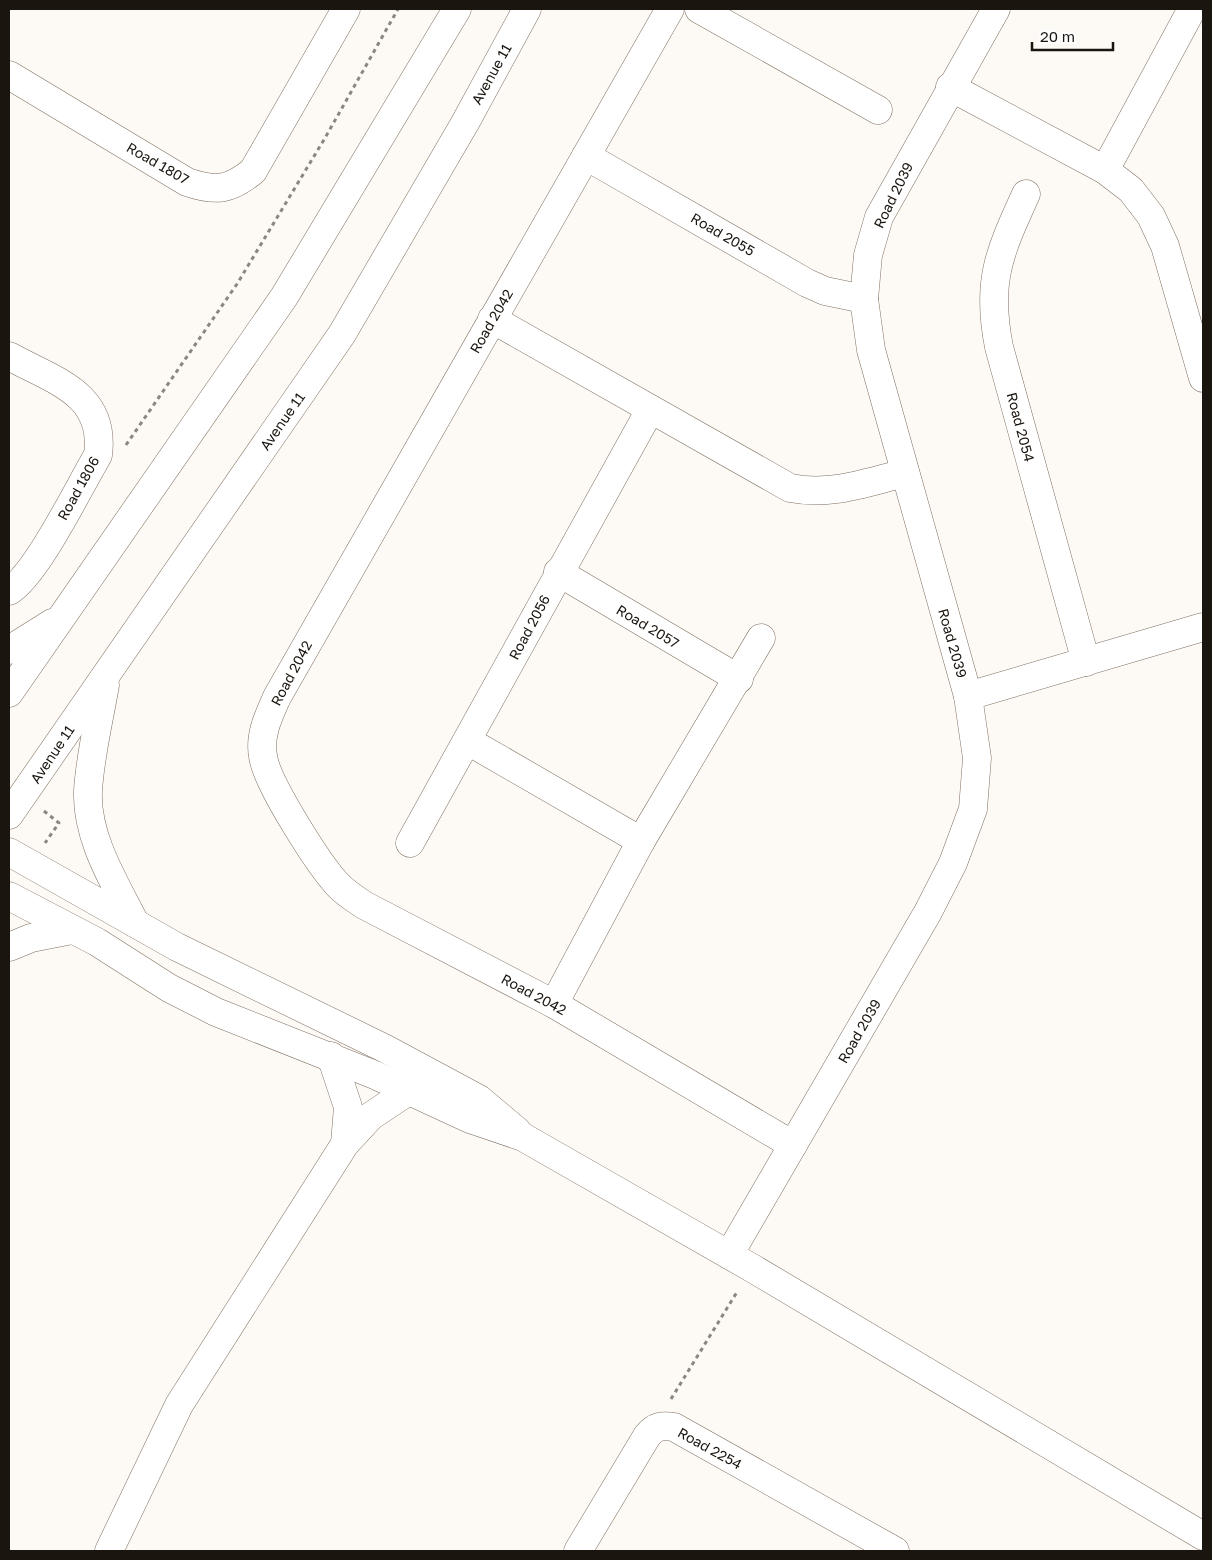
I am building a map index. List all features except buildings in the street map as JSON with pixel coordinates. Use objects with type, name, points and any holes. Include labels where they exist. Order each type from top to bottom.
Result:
[{"type":"street","name":"Road 1807","points":[[9,75],[187,182],[204,188],[223,188],[240,182],[253,171],[346,9]]},
{"type":"street","points":[[9,693],[284,297],[458,9]]},
{"type":"street","name":"Avenue 11","points":[[9,815],[342,334],[465,123],[526,9]]},
{"type":"street","name":"Road 2042","points":[[670,9],[277,697],[264,728],[262,755],[270,778],[321,863],[338,886],[364,905],[554,1004],[793,1145]]},
{"type":"street","points":[[698,9],[878,110]]},
{"type":"street","name":"Road 2039","points":[[741,1261],[793,1145],[928,912],[953,863],[973,809],[977,758],[968,696],[870,350],[864,299],[868,254],[879,217],[950,87],[996,9]]},
{"type":"street","points":[[1105,170],[1192,9]]},
{"type":"street","points":[[950,87],[1105,170],[1131,190],[1151,216],[1165,246],[1203,378]]},
{"type":"street","name":"Road 2055","points":[[586,156],[807,283],[825,291],[864,299]]},
{"type":"street","name":"Road 2054","points":[[1026,194],[1008,233],[1000,259],[993,287],[993,316],[999,347],[1086,662]]},
{"type":"street","points":[[492,320],[790,488],[812,492],[834,491],[905,473]]},
{"type":"street","name":"Road 1806","points":[[9,356],[73,391],[87,403],[97,419],[100,437],[98,455],[32,569],[9,592]]},
{"type":"street","name":"Road 2056","points":[[410,843],[468,741],[558,572],[650,410]]},
{"type":"street","name":"Road 2057","points":[[558,572],[739,679]]},
{"type":"street","points":[[9,650],[60,618]]},
{"type":"street","points":[[968,696],[1203,627]]},
{"type":"street","points":[[554,1004],[641,841],[739,679],[761,638]]},
{"type":"street","points":[[106,676],[88,792],[91,818],[100,853],[135,923]]},
{"type":"street","points":[[468,741],[641,841]]},
{"type":"street","points":[[9,852],[176,947],[386,1049],[471,1094],[502,1117],[523,1137]]},
{"type":"street","points":[[9,896],[97,942],[170,988],[216,1012],[331,1056],[410,1090],[470,1120],[523,1137],[741,1261],[1203,1536]]},
{"type":"street","points":[[9,947],[31,938],[72,930]]},
{"type":"street","points":[[331,1056],[348,1107],[345,1144]]},
{"type":"street","points":[[109,1551],[180,1405],[345,1144],[372,1116],[410,1090]]},
{"type":"street","name":"Road 2254","points":[[653,1428],[663,1425],[674,1427],[892,1550]]},
{"type":"street","points":[[578,1551],[653,1428]]},
{"type":"path","points":[[123,451],[237,284],[325,138],[398,9]]},
{"type":"path","points":[[653,1428],[741,1261]]}]
